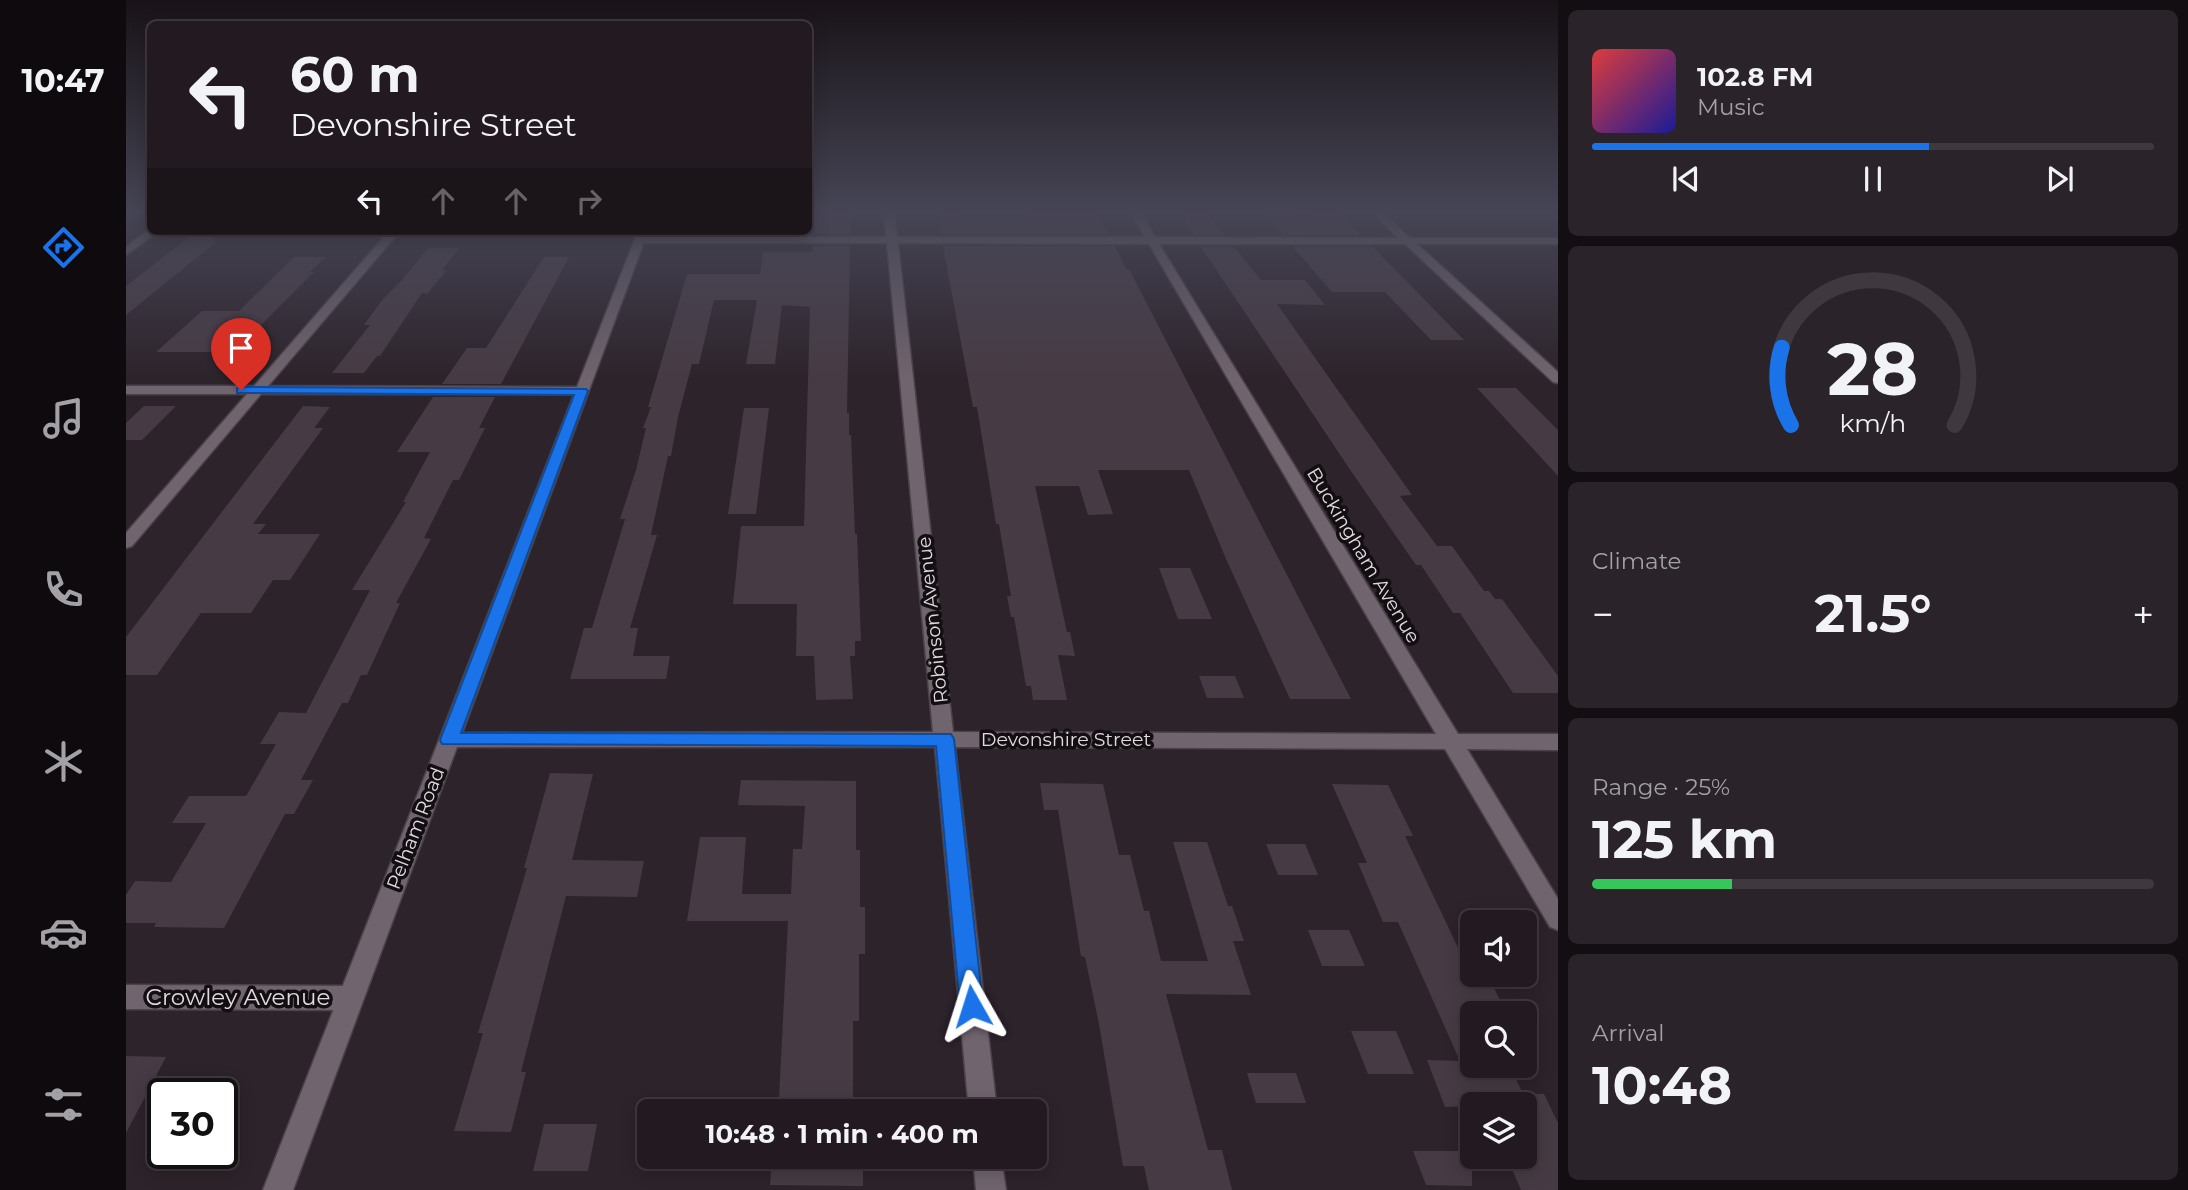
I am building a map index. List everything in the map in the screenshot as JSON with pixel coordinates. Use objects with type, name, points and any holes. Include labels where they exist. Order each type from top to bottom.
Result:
[{"type":"street","points":[[126,543],[363,268]]},
{"type":"street","name":"Pelham Road","points":[[278,1190],[629,268]]},
{"type":"street","name":"Robinson Avenue","points":[[895,268],[982,1099]]},
{"type":"street","name":"Buckingham Avenue","points":[[1168,268],[1558,920]]},
{"type":"street","points":[[1437,268],[1558,379]]},
{"type":"street","points":[[126,390],[582,391]]},
{"type":"street","name":"Devonshire Street","points":[[449,740],[944,739],[1558,743]]},
{"type":"street","name":"Crowley Avenue","points":[[126,997],[349,998]]},
{"type":"street","points":[[988,1169],[991,1190]]},
{"type":"building","points":[[150,268],[185,268],[126,315],[126,286]]},
{"type":"building","points":[[283,268],[315,268],[310,272],[314,272],[234,352],[156,352],[202,311],[239,311]]},
{"type":"building","points":[[412,268],[444,268],[442,270],[447,270],[427,294],[422,293],[380,356],[377,356],[364,373],[332,373],[370,325],[364,325],[383,299]]},
{"type":"building","points":[[537,268],[563,268],[501,384],[442,384],[467,348],[486,348]]},
{"type":"building","points":[[761,268],[850,268],[847,413],[851,435],[861,641],[855,641],[855,656],[850,656],[853,699],[816,700],[814,656],[796,656],[797,604],[733,604],[741,526],[804,526],[810,307],[782,305],[775,364],[746,364],[757,300],[714,300],[699,364],[692,364],[671,456],[668,456],[651,535],[657,535],[630,628],[638,628],[633,656],[670,656],[666,679],[570,679],[584,628],[592,628],[625,519],[620,519],[636,470],[646,428],[643,428],[651,407],[648,407],[687,274],[760,274]]},
{"type":"building","points":[[947,268],[1129,269],[1351,699],[1290,699],[1189,470],[1098,470],[1113,514],[1088,515],[1079,486],[1035,486],[1067,632],[1070,632],[1075,656],[1058,655],[1067,700],[1033,700],[1031,686],[1026,686],[1014,617],[1011,617],[1007,596],[1011,596],[999,524],[996,524],[977,407],[973,407]]},
{"type":"building","points":[[1215,268],[1251,268],[1261,280],[1305,280],[1325,305],[1277,304],[1412,495],[1400,496],[1437,546],[1452,546],[1484,591],[1489,591],[1495,599],[1502,599],[1558,676],[1558,693],[1513,693],[1460,613],[1453,613],[1421,565],[1416,565]]},
{"type":"building","points":[[1311,268],[1393,268],[1464,340],[1431,340],[1385,292],[1332,292]]},
{"type":"building","points":[[1477,388],[1516,388],[1558,430],[1558,476]]},
{"type":"building","points":[[433,397],[495,397],[479,428],[485,428],[459,480],[453,480],[424,538],[431,539],[396,603],[400,603],[367,675],[361,675],[348,703],[342,703],[301,780],[313,780],[294,814],[285,814],[224,928],[154,927],[156,923],[126,923],[126,895],[135,881],[171,882],[206,823],[172,823],[189,796],[246,796],[276,744],[260,744],[279,712],[306,713],[370,590],[352,590],[406,502],[403,502],[430,452],[397,452]]},
{"type":"building","points":[[144,406],[176,406],[142,440],[126,440],[126,423]]},
{"type":"building","points":[[303,406],[330,407],[314,428],[323,428],[253,524],[266,524],[258,534],[320,534],[290,580],[273,580],[251,613],[201,613],[157,675],[126,675],[126,637]]},
{"type":"building","points":[[744,408],[769,408],[756,514],[728,514]]},
{"type":"building","points":[[1159,568],[1190,568],[1212,619],[1178,619]]},
{"type":"building","points":[[1199,676],[1235,676],[1244,698],[1207,698]]},
{"type":"building","points":[[550,773],[593,774],[572,860],[644,861],[637,897],[566,896],[521,1072],[526,1072],[511,1132],[454,1131],[483,1033],[478,1033],[527,868],[524,868]]},
{"type":"building","points":[[741,780],[856,781],[856,850],[860,850],[860,907],[865,907],[865,954],[859,954],[859,1021],[853,1021],[853,1099],[779,1099],[788,921],[687,921],[700,837],[746,837],[742,894],[791,894],[793,849],[802,849],[805,806],[738,805]]},
{"type":"building","points":[[1040,783],[1103,784],[1119,855],[1130,855],[1144,911],[1149,911],[1161,961],[1208,961],[1173,842],[1207,842],[1228,906],[1232,906],[1244,941],[1233,941],[1251,995],[1166,994],[1208,1150],[1222,1150],[1232,1190],[1149,1190],[1144,1166],[1123,1166],[1099,1024],[1085,957],[1081,956],[1058,810],[1044,810]]},
{"type":"building","points":[[1332,784],[1388,785],[1413,836],[1405,836],[1460,952],[1460,987],[1494,987],[1500,1001],[1460,1001],[1460,1061],[1398,922],[1383,922],[1358,863],[1367,863]]},
{"type":"building","points":[[1266,844],[1305,844],[1318,875],[1278,875]]},
{"type":"building","points":[[1308,930],[1349,930],[1365,966],[1322,966]]},
{"type":"building","points":[[1351,1031],[1396,1031],[1414,1074],[1368,1074]]},
{"type":"building","points":[[126,1056],[166,1057],[155,1078],[147,1078],[147,1093],[126,1133]]},
{"type":"building","points":[[1427,1060],[1460,1061],[1460,1078],[1516,1078],[1522,1092],[1460,1092],[1460,1106],[1445,1107]]},
{"type":"building","points":[[1247,1073],[1296,1073],[1306,1103],[1256,1103]]},
{"type":"building","points":[[1537,1094],[1544,1094],[1558,1123],[1558,1190],[1521,1190],[1512,1169],[1537,1169]]},
{"type":"building","points":[[544,1124],[597,1124],[588,1171],[533,1171]]},
{"type":"building","points":[[1413,1151],[1460,1151],[1460,1169],[1472,1169],[1472,1186],[1426,1185]]},
{"type":"building","points":[[771,1169],[863,1169],[863,1186],[770,1185]]},
{"type":"route","points":[[241,390],[582,391],[449,740],[944,739],[972,1006]]}]
